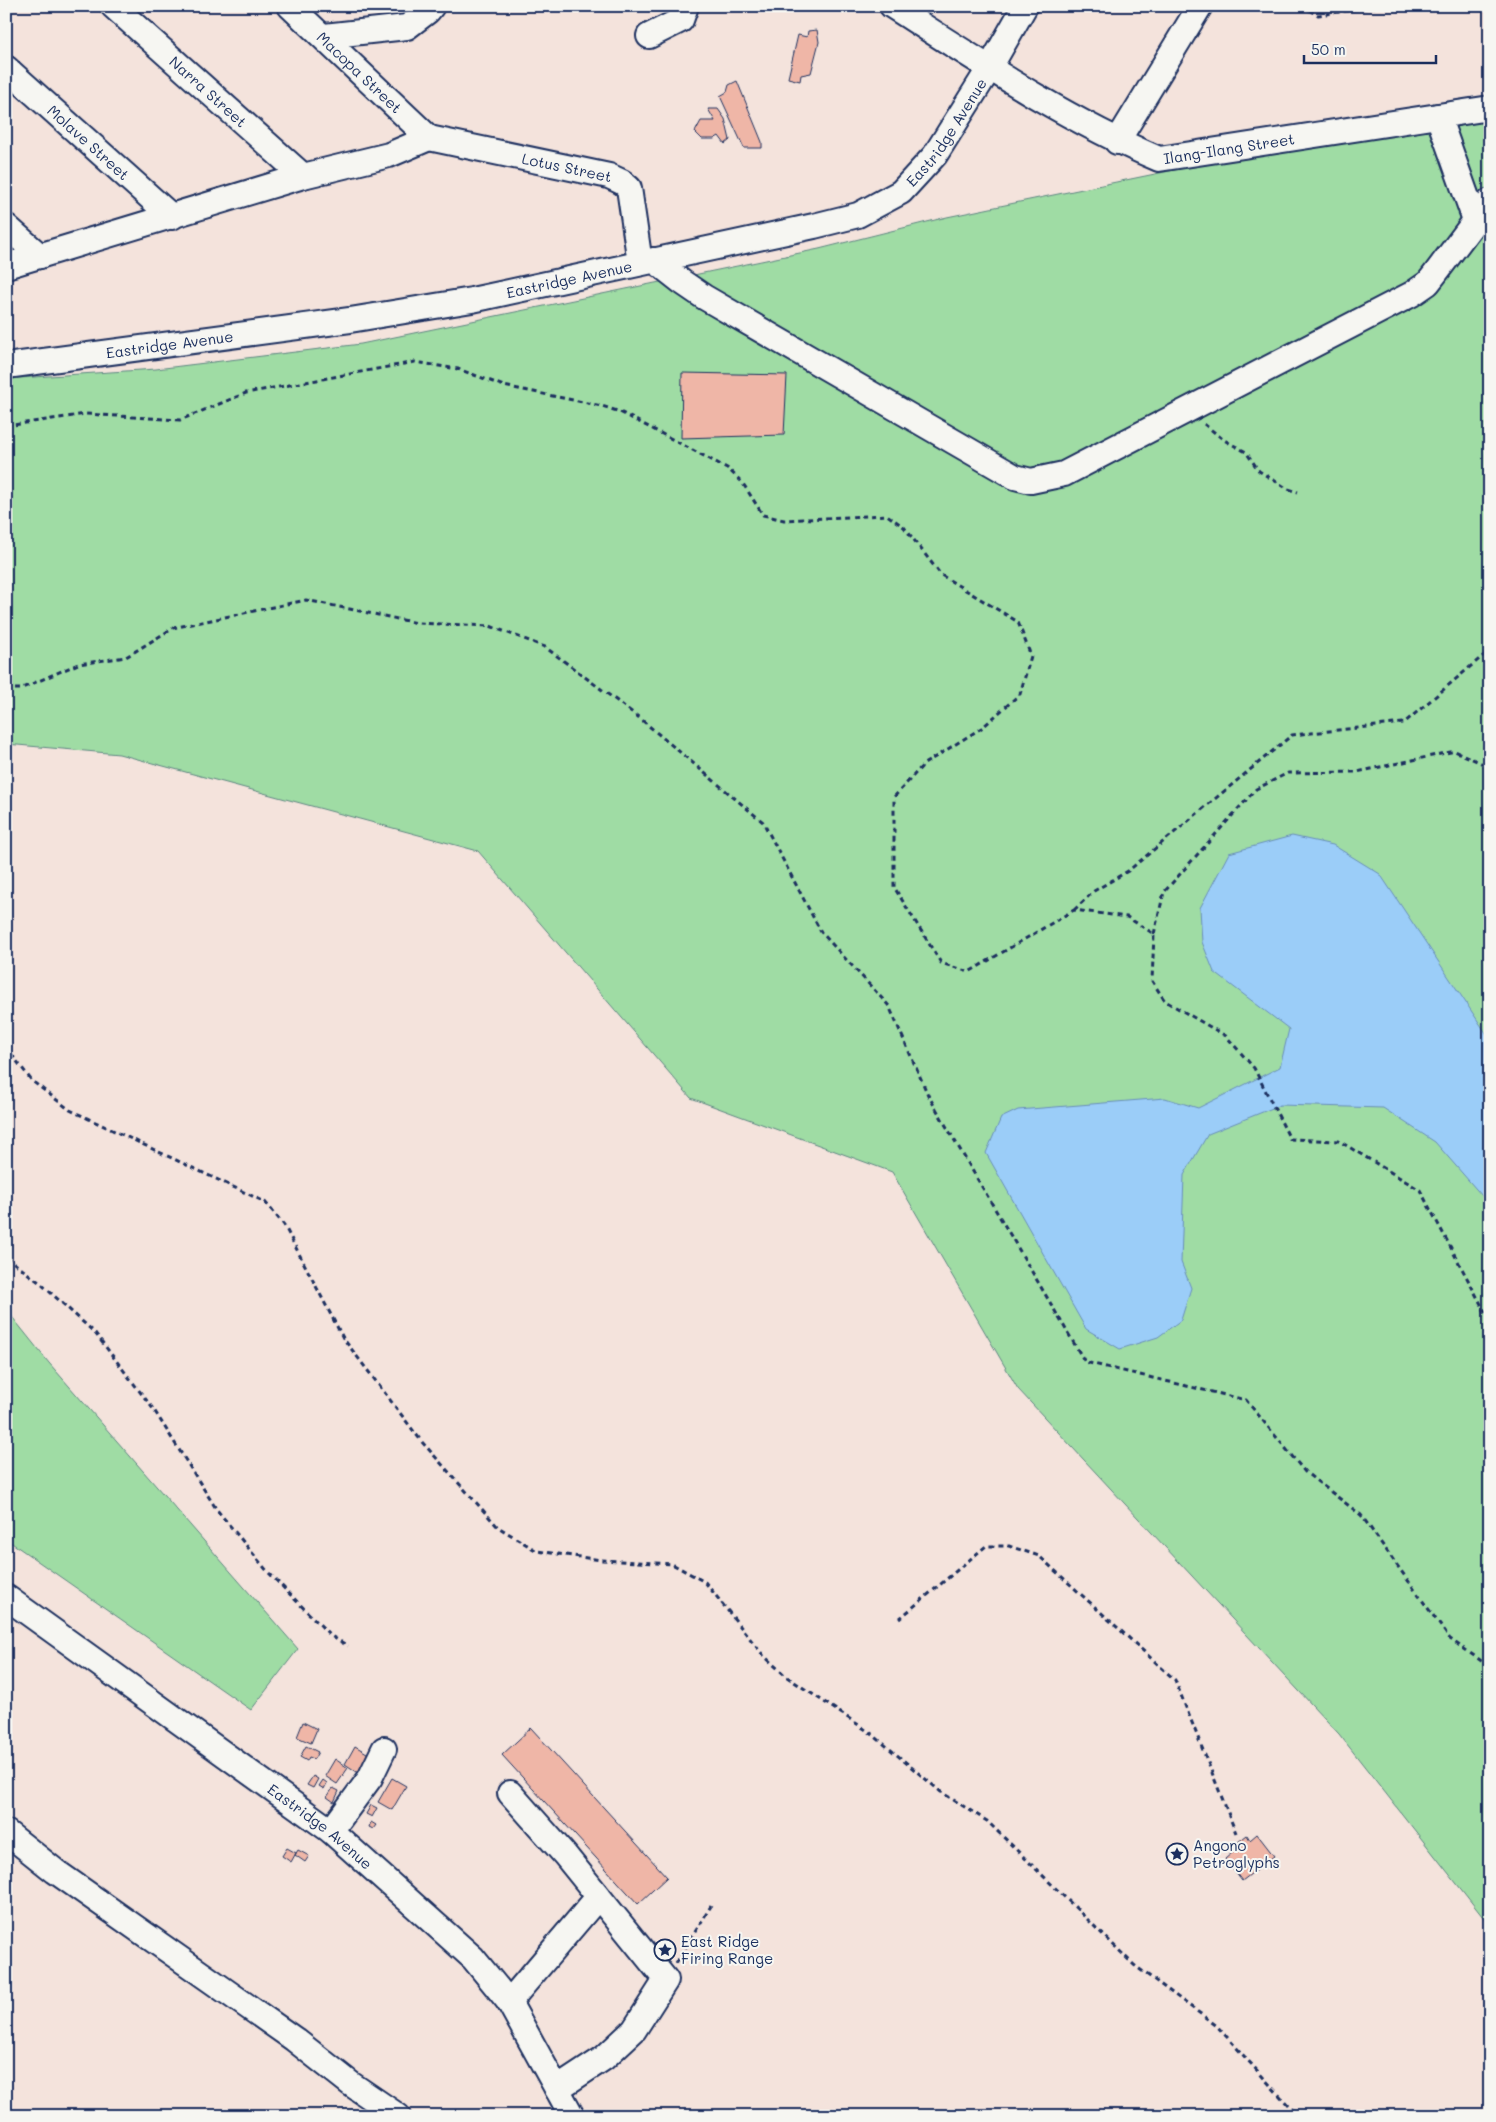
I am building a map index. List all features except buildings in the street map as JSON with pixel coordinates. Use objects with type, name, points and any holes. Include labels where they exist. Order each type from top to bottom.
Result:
[{"type":"street","name":"Narra Street","points":[[112,6],[303,176]]},
{"type":"street","name":"Macopa Street","points":[[290,6],[324,36],[429,138]]},
{"type":"street","points":[[324,36],[407,27],[432,6]]},
{"type":"street","points":[[649,36],[681,20],[686,6]]},
{"type":"street","name":"Ilang-Ilang Street","points":[[892,6],[989,69],[1118,142],[1159,159],[1490,108]]},
{"type":"street","name":"Eastridge Avenue","points":[[6,366],[350,320],[472,300],[858,215],[901,192],[936,155],[1025,6]]},
{"type":"street","points":[[1118,142],[1200,6]]},
{"type":"street","name":"Molave Street","points":[[6,68],[172,217]]},
{"type":"street","points":[[1438,116],[1475,220]]},
{"type":"street","points":[[6,266],[303,176],[389,155],[429,138]]},
{"type":"street","name":"Lotus Street","points":[[429,138],[609,176],[622,182],[629,188],[647,261]]},
{"type":"street","points":[[647,261],[1015,477],[1031,481],[1064,474],[1100,458],[1196,405],[1275,366],[1421,288],[1435,274],[1490,201]]},
{"type":"street","points":[[6,226],[40,256]]},
{"type":"street","name":"Eastridge Avenue","points":[[6,1597],[331,1831],[474,1958],[510,2002],[572,2116]]},
{"type":"street","points":[[331,1831],[370,1778],[384,1749]]},
{"type":"street","points":[[510,1794],[666,1980],[634,2030],[604,2058],[557,2089]]},
{"type":"street","points":[[6,1832],[56,1871],[294,2039],[351,2084],[398,2116]]},
{"type":"street","points":[[510,2002],[598,1897]]},
{"type":"path","points":[[1302,6],[1318,15],[1381,6]]},
{"type":"path","points":[[6,426],[86,414],[180,420],[246,394],[416,362],[458,369],[504,386],[602,406],[620,412],[726,468],[742,482],[763,515],[784,520],[814,517],[887,515],[904,527],[941,575],[1018,622],[1031,656],[1020,694],[984,727],[924,764],[894,797],[894,887],[941,963],[969,972],[1074,910],[1094,891],[1128,871],[1292,735],[1404,723],[1490,650]]},
{"type":"path","points":[[1196,405],[1204,425],[1224,440],[1246,452],[1259,470],[1288,489],[1298,492]]},
{"type":"path","points":[[6,689],[20,689],[78,664],[126,657],[173,628],[306,600],[416,623],[490,626],[545,647],[637,716],[763,822],[821,932],[889,1006],[928,1095],[1085,1362],[1246,1400],[1305,1472],[1361,1515],[1450,1639],[1490,1667]]},
{"type":"path","points":[[1490,767],[1455,750],[1357,772],[1288,773],[1256,789],[1164,892],[1154,934],[1152,981],[1165,1000],[1226,1036],[1254,1068],[1290,1139],[1339,1141],[1420,1190],[1490,1321]]},
{"type":"path","points":[[1074,910],[1127,917],[1154,934]]},
{"type":"path","points":[[6,1047],[32,1081],[70,1110],[265,1202],[284,1225],[343,1338],[422,1442],[498,1526],[537,1551],[601,1560],[672,1564],[705,1582],[763,1655],[787,1677],[872,1734],[941,1792],[987,1821],[1134,1965],[1217,2026],[1298,2116]]},
{"type":"path","points":[[6,1257],[38,1282],[95,1333],[154,1410],[217,1510],[268,1572],[331,1636],[348,1646]]},
{"type":"path","points":[[899,1619],[986,1546],[1009,1546],[1039,1556],[1175,1680],[1236,1833]]},
{"type":"path","points":[[666,1980],[711,1906]]},
{"type":"green space","points":[[1490,121],[1490,1926],[1339,1734],[1018,1389],[892,1172],[691,1098],[478,851],[119,754],[6,744],[6,380],[156,369],[361,344],[819,249],[947,217],[1184,168]]},
{"type":"green space","points":[[6,1313],[9,1313],[49,1363],[298,1649],[251,1710],[6,1539]]},
{"type":"water","points":[[1292,836],[1333,845],[1380,874],[1490,1039],[1490,1205],[1435,1142],[1383,1108],[1280,1105],[1208,1134],[1184,1175],[1181,1262],[1191,1288],[1181,1320],[1158,1337],[1120,1349],[1086,1329],[986,1153],[1001,1118],[1018,1110],[1165,1098],[1198,1108],[1280,1067],[1289,1029],[1214,972],[1202,942],[1200,908],[1229,853]]},
{"type":"place","name":"Angono Petroglyphs","points":[[1177,1854]]},
{"type":"place","name":"East Ridge Firing Range","points":[[665,1950]]}]
